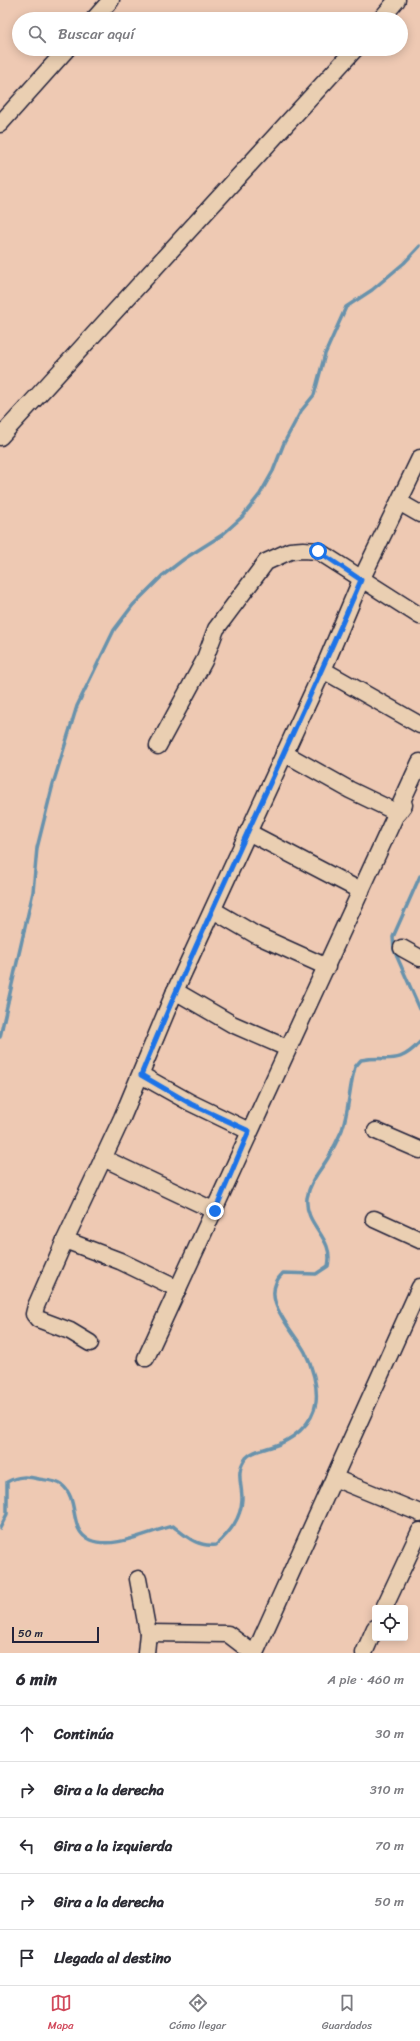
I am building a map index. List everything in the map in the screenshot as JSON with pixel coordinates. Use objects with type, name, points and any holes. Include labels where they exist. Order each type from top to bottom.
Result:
[{"type":"street","points":[[100,12],[111,0]]},
{"type":"street","points":[[387,12],[397,0]]},
{"type":"street","points":[[0,124],[61,56]]},
{"type":"street","points":[[0,437],[349,56]]},
{"type":"street","points":[[90,1343],[70,1331],[38,1318],[34,1314],[65,1240],[141,1075],[175,991],[323,670],[361,580],[420,458]]},
{"type":"street","points":[[399,502],[420,514]]},
{"type":"street","points":[[158,746],[204,661],[216,629],[266,562],[290,551],[318,551],[361,580],[420,616]]},
{"type":"street","points":[[323,670],[420,725]]},
{"type":"street","points":[[284,753],[350,790],[398,813]]},
{"type":"street","points":[[146,1358],[215,1211],[249,1131],[287,1048],[327,967],[420,762]]},
{"type":"street","points":[[398,813],[420,787]]},
{"type":"street","points":[[248,832],[361,891]]},
{"type":"street","points":[[213,910],[256,935],[327,967]]},
{"type":"street","points":[[402,948],[420,958]]},
{"type":"street","points":[[175,991],[232,1024],[287,1048]]},
{"type":"street","points":[[141,1075],[191,1104],[249,1131]]},
{"type":"street","points":[[376,1131],[420,1150]]},
{"type":"street","points":[[103,1158],[215,1211]]},
{"type":"street","points":[[374,1219],[420,1240]]},
{"type":"street","points":[[65,1240],[120,1262],[178,1289]]},
{"type":"street","points":[[148,1633],[228,1634],[254,1653],[420,1287]]},
{"type":"street","points":[[334,1478],[420,1513]]},
{"type":"street","points":[[385,1605],[420,1531]]},
{"type":"street","points":[[138,1579],[148,1633],[146,1653]]},
{"type":"street","points":[[364,1653],[372,1635]]},
{"type":"waterway","points":[[0,1037],[33,892],[37,848],[53,784],[77,706],[114,630],[133,605],[162,576],[184,559],[222,535],[242,517],[260,494],[273,471],[284,443],[301,411],[314,395],[325,354],[346,307],[372,290],[404,263],[420,246]]},
{"type":"waterway","points":[[420,876],[393,937],[394,950],[420,1009]]},
{"type":"waterway","points":[[0,1528],[7,1514],[7,1482],[26,1477],[51,1481],[62,1485],[71,1498],[79,1530],[83,1536],[90,1540],[110,1543],[132,1539],[173,1526],[183,1534],[198,1543],[203,1544],[216,1545],[226,1535],[234,1525],[241,1506],[242,1499],[240,1473],[246,1458],[254,1452],[286,1441],[306,1425],[314,1410],[316,1402],[316,1389],[310,1363],[300,1343],[280,1313],[275,1303],[274,1293],[276,1283],[283,1273],[316,1274],[328,1266],[329,1256],[327,1247],[324,1239],[310,1216],[307,1208],[307,1198],[313,1181],[328,1158],[342,1130],[355,1067],[361,1060],[392,1058],[405,1055],[420,1042]]},
{"type":"route","points":[[215,1211],[249,1131],[191,1104],[141,1075],[175,991],[323,670],[361,580],[318,551]]}]
